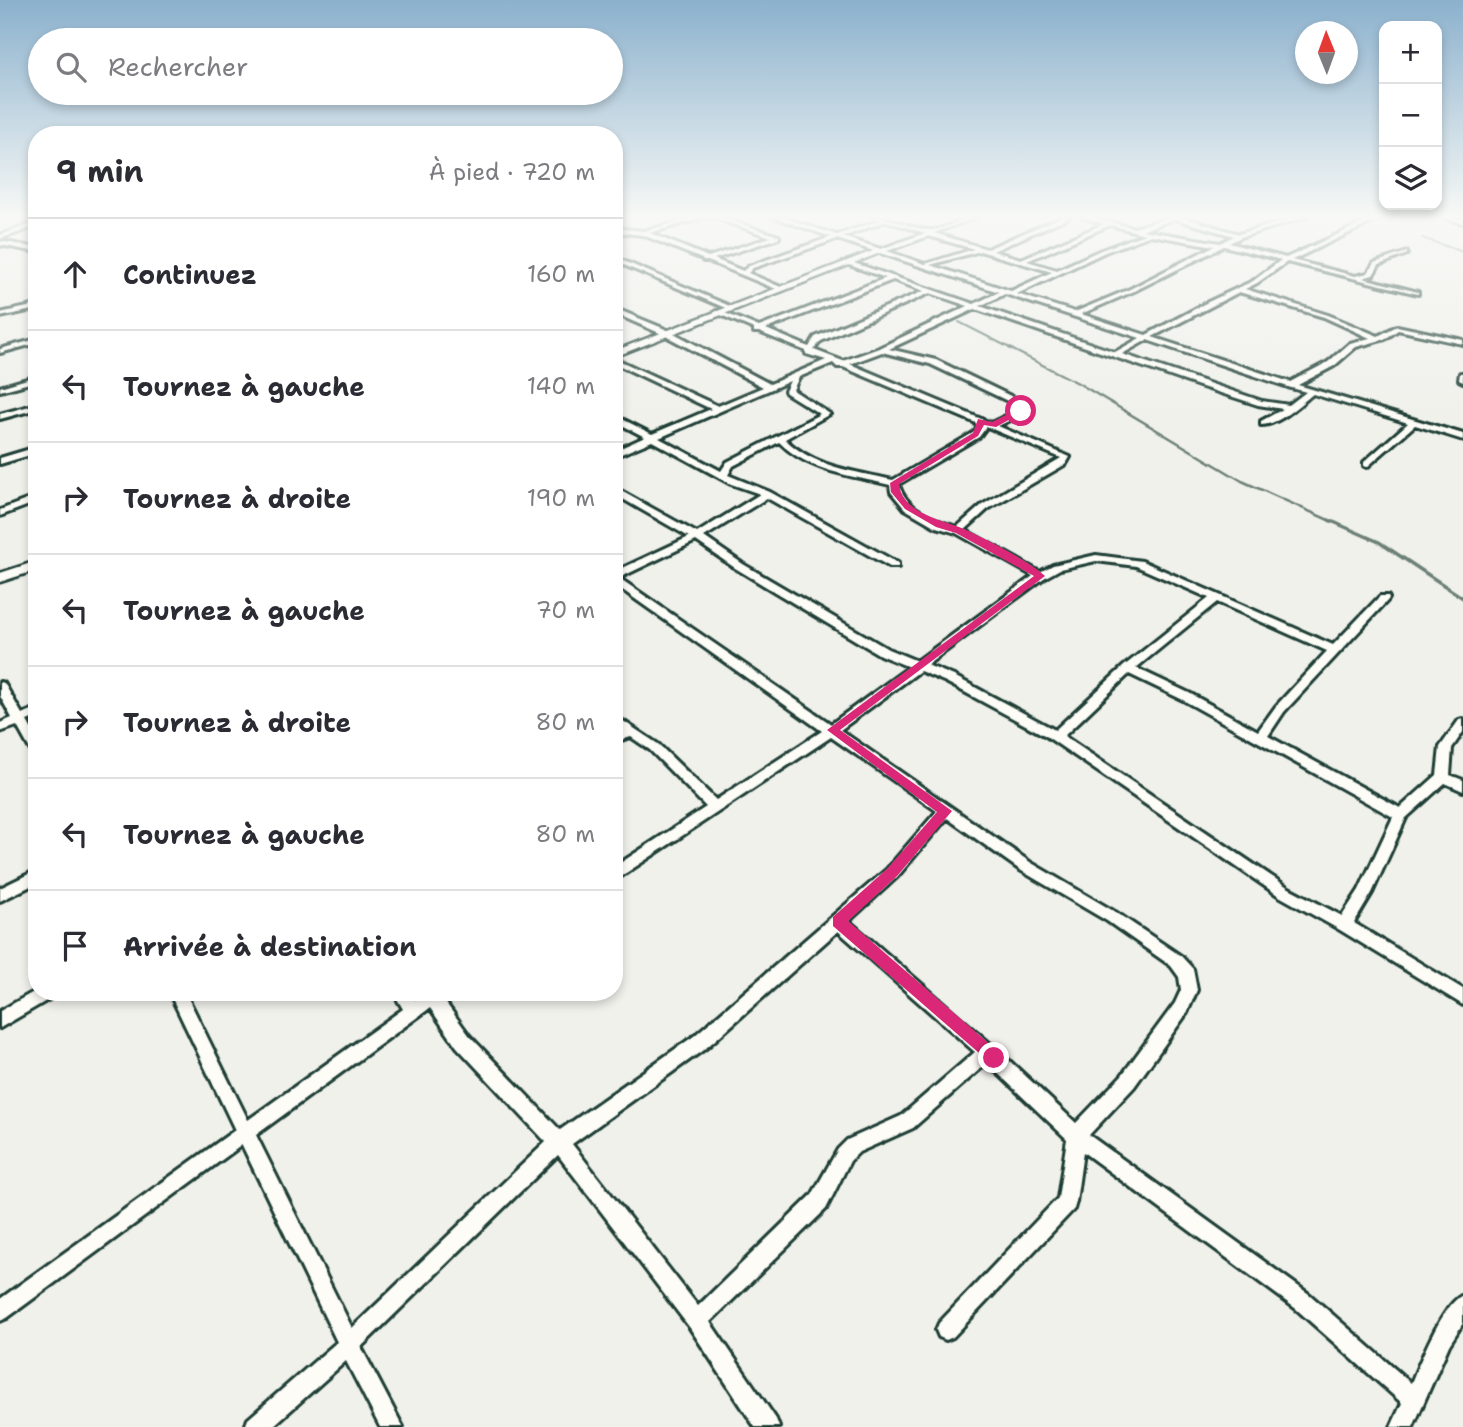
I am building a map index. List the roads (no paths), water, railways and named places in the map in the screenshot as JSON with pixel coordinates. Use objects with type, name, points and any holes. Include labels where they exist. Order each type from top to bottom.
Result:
[{"type":"street","points":[[670,284],[730,308]]},
{"type":"street","points":[[767,284],[781,289]]},
{"type":"street","points":[[623,350],[795,284]]},
{"type":"street","points":[[757,330],[878,284]]},
{"type":"street","points":[[907,284],[1261,403],[1291,408]]},
{"type":"street","points":[[985,284],[1291,385],[1463,437]]},
{"type":"street","points":[[840,365],[882,350],[972,306],[1029,284]]},
{"type":"street","points":[[1076,314],[1145,284]]},
{"type":"street","points":[[1115,355],[1250,284]]},
{"type":"street","points":[[1381,284],[1416,293]]},
{"type":"street","points":[[1240,290],[1326,316],[1377,338]]},
{"type":"street","points":[[809,352],[818,339],[928,292]]},
{"type":"street","points":[[0,315],[28,309]]},
{"type":"street","points":[[718,313],[840,365],[1064,454],[1067,460],[985,507],[959,531]]},
{"type":"street","points":[[623,314],[667,333],[769,387]]},
{"type":"street","points":[[1291,385],[1331,364],[1353,345],[1377,338],[1397,328],[1463,342]]},
{"type":"street","points":[[0,351],[28,343]]},
{"type":"street","points":[[882,350],[933,362],[1020,404],[1018,413],[993,425]]},
{"type":"street","points":[[623,450],[830,360]]},
{"type":"street","points":[[623,364],[717,409]]},
{"type":"street","points":[[723,475],[730,464],[782,440],[827,413],[789,391],[796,376]]},
{"type":"street","points":[[0,389],[28,381]]},
{"type":"street","points":[[1264,423],[1291,408],[1312,391]]},
{"type":"street","points":[[0,417],[28,409]]},
{"type":"street","points":[[782,440],[792,450],[827,467],[894,483],[976,435],[981,429],[980,421]]},
{"type":"street","points":[[623,422],[723,475],[767,494],[894,565]]},
{"type":"street","points":[[1367,464],[1414,422]]},
{"type":"street","points":[[0,461],[28,453]]},
{"type":"street","points":[[894,483],[895,492],[908,507],[939,525],[959,531],[1040,576]]},
{"type":"street","points":[[623,574],[697,537],[767,494]]},
{"type":"street","points":[[623,495],[697,537],[739,566],[884,652],[950,679],[1055,737],[1284,892],[1345,925],[1463,998]]},
{"type":"street","points":[[0,513],[28,502]]},
{"type":"street","points":[[623,869],[832,730],[1040,576],[1080,561],[1114,558],[1151,567],[1334,650]]},
{"type":"street","points":[[0,579],[28,568]]},
{"type":"street","points":[[623,584],[1025,866],[1112,917],[1176,961],[1187,974],[1189,990],[1181,1009],[1121,1090],[1076,1136],[1067,1202],[946,1330]]},
{"type":"street","points":[[1055,737],[1128,669],[1217,597]]},
{"type":"street","points":[[1260,738],[1280,709],[1384,598]]},
{"type":"street","points":[[1128,669],[1401,816]]},
{"type":"street","points":[[0,686],[28,731]]},
{"type":"street","points":[[0,728],[28,716]]},
{"type":"street","points":[[1345,925],[1365,893],[1401,816],[1443,777],[1446,747],[1463,723]]},
{"type":"street","points":[[623,725],[654,747],[715,808]]},
{"type":"street","points":[[623,735],[633,732]]},
{"type":"street","points":[[1443,777],[1463,786]]},
{"type":"street","points":[[256,1427],[349,1345],[559,1142],[700,1042],[892,873],[946,811]]},
{"type":"street","points":[[0,895],[28,881]]},
{"type":"street","points":[[838,921],[987,1052],[1076,1136],[1291,1292],[1414,1400]]},
{"type":"street","points":[[0,1020],[32,1001]]},
{"type":"street","points":[[181,1001],[349,1345],[392,1427]]},
{"type":"street","points":[[407,1001],[413,1011]]},
{"type":"street","points":[[0,1311],[427,1001]]},
{"type":"street","points":[[440,1001],[463,1041],[559,1142],[697,1321],[768,1427]]},
{"type":"street","points":[[697,1321],[819,1202],[845,1154],[853,1146],[907,1122],[987,1052]]},
{"type":"street","points":[[1402,1427],[1442,1338],[1463,1305]]},
{"type":"waterway","points":[[959,322],[1012,349]]},
{"type":"waterway","points":[[1009,348],[1078,383],[1242,481],[1333,522]]},
{"type":"waterway","points":[[1329,520],[1379,542],[1463,598]]}]
